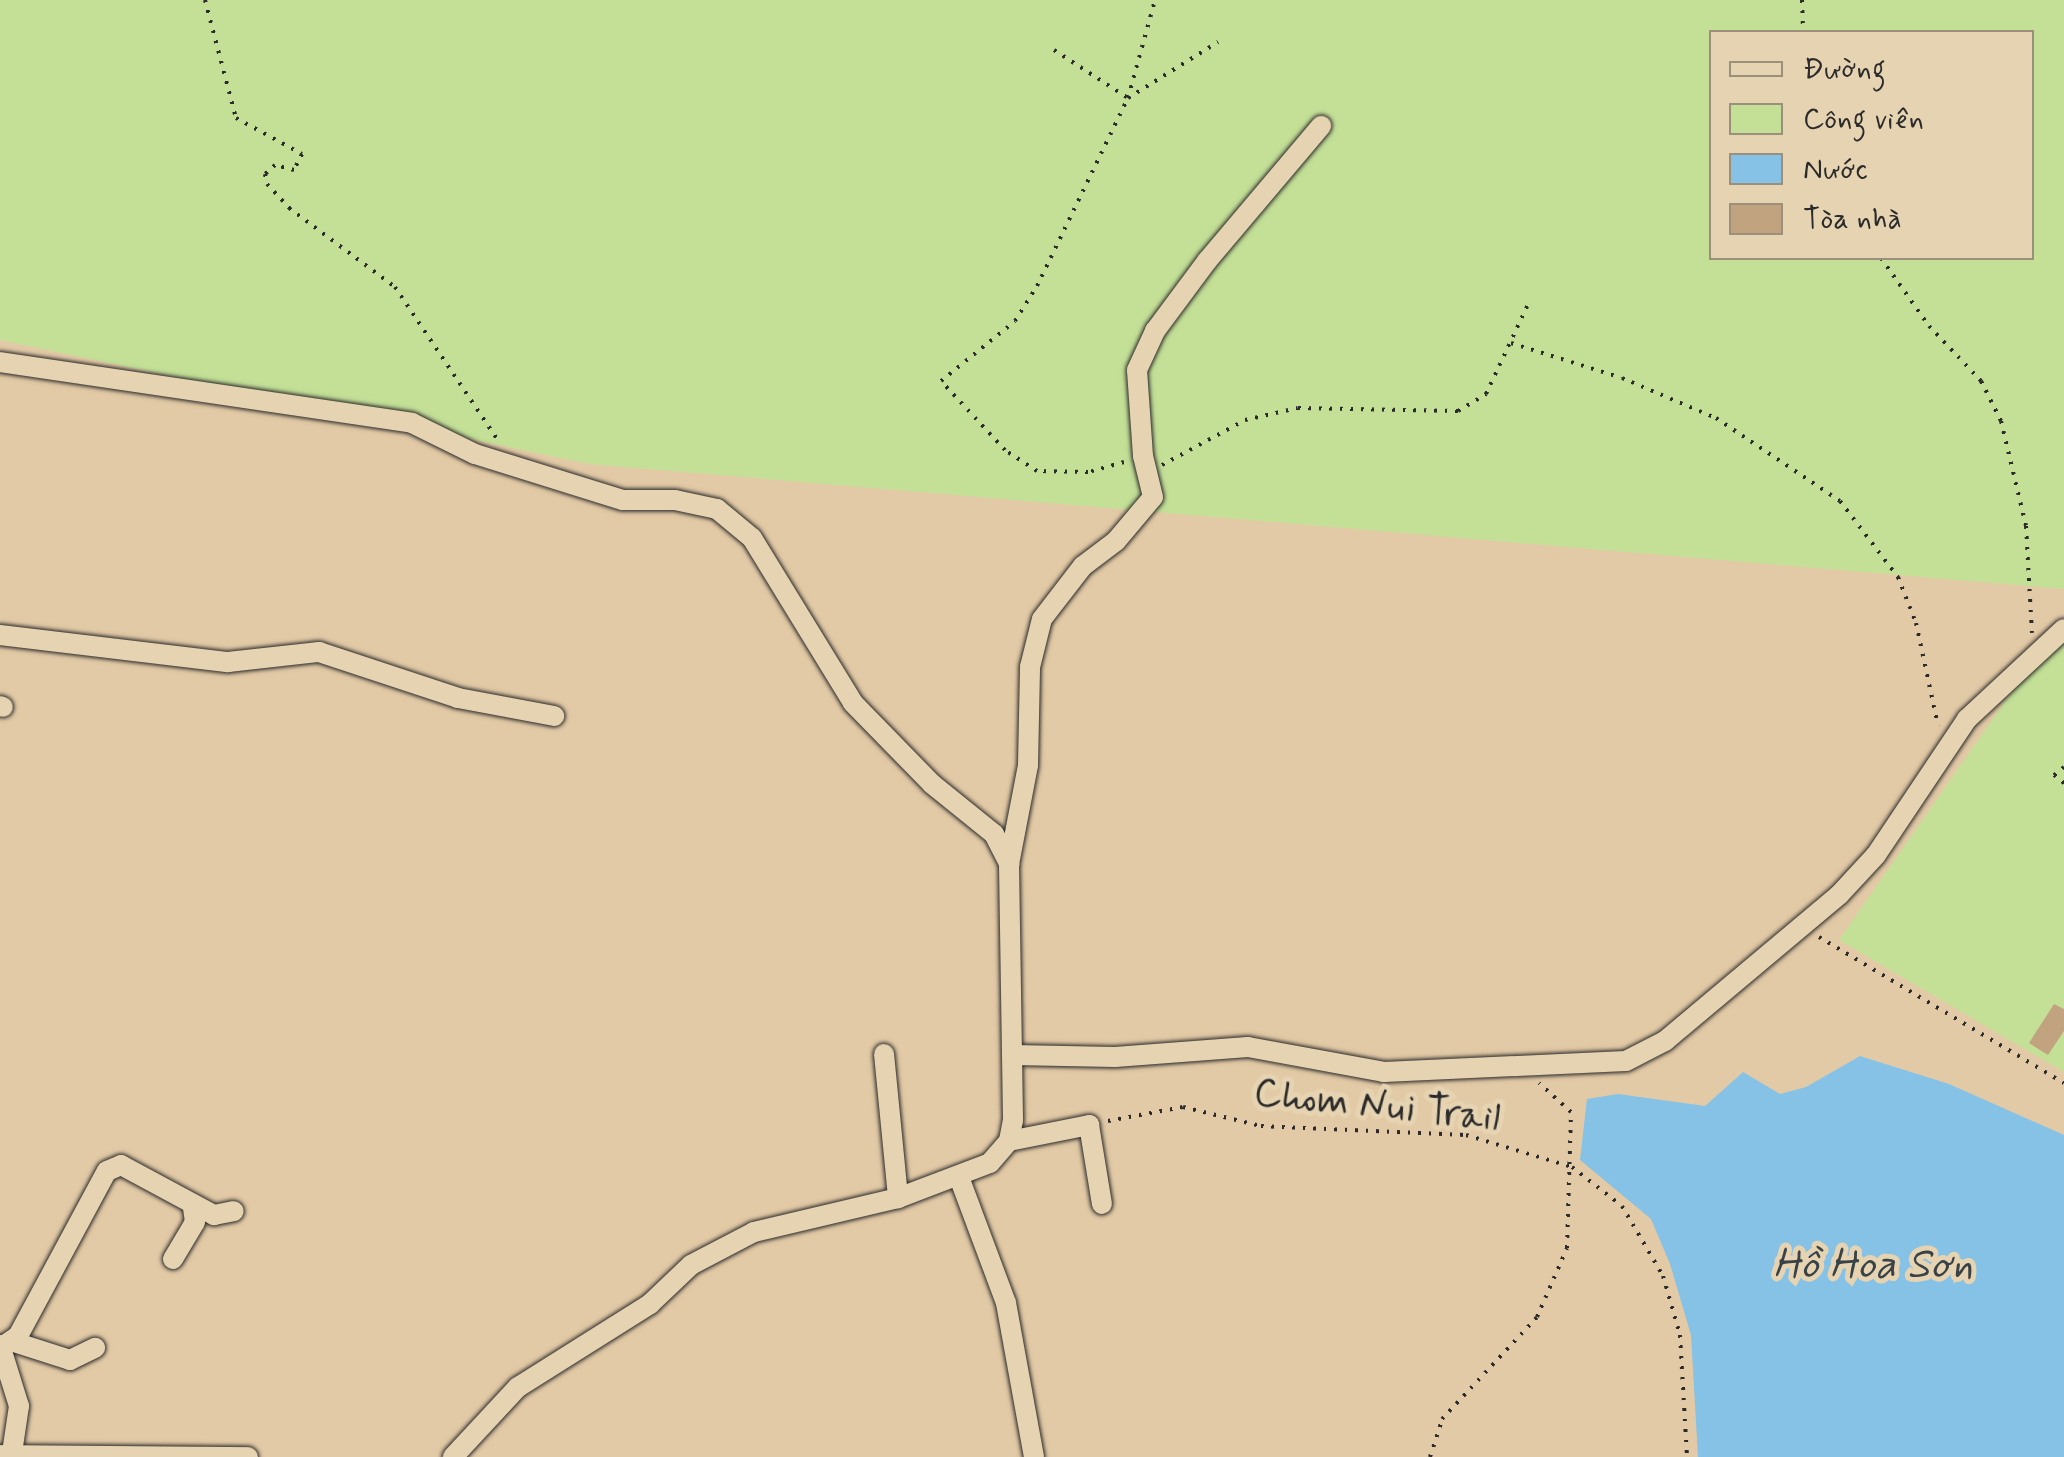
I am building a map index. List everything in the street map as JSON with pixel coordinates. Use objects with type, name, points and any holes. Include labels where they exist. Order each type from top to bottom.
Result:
[{"type":"street","points":[[454,1457],[518,1386],[650,1304],[692,1265],[754,1232],[898,1198],[959,1178],[990,1164],[1009,1141],[1010,864],[1028,765],[1030,667],[1042,619],[1083,566],[1137,520],[1153,496],[1145,464],[1137,370],[1155,331],[1321,126]]},
{"type":"street","points":[[0,362],[412,423],[494,460],[623,500],[675,500],[716,509],[736,522],[779,578],[853,703],[932,784],[994,834],[1010,864]]},
{"type":"street","points":[[1012,1056],[1115,1057],[1248,1047],[1384,1072],[1626,1061],[1665,1041],[1798,924],[1839,895],[1876,855],[1967,720],[2064,629]]},
{"type":"street","points":[[0,634],[228,662],[319,652],[458,698],[554,716]]},
{"type":"street","points":[[884,1054],[898,1198]]},
{"type":"street","points":[[1009,1141],[1089,1125],[1102,1204]]},
{"type":"street","points":[[234,1211],[214,1215],[193,1208],[121,1165],[107,1171],[5,1344],[19,1406],[6,1454],[248,1457]]},
{"type":"street","points":[[959,1178],[1006,1303],[1034,1457]]},
{"type":"street","points":[[173,1259],[195,1222],[193,1208]]},
{"type":"street","points":[[5,1344],[70,1360],[95,1348]]},
{"type":"path","points":[[205,0],[236,118],[302,154],[294,170],[275,165],[265,174],[267,184],[288,208],[394,287],[442,365],[496,433],[500,444],[494,460]]},
{"type":"path","points":[[1155,0],[1128,98],[1015,321],[940,382],[1005,450],[1036,471],[1088,472],[1145,464],[1245,420],[1298,408],[1458,411],[1486,394],[1530,300]]},
{"type":"path","points":[[1802,0],[1803,30]]},
{"type":"path","points":[[1128,98],[1218,42]]},
{"type":"path","points":[[1054,50],[1128,98]]},
{"type":"path","points":[[1881,260],[1929,326],[1980,381],[2002,421],[2026,526],[2029,622],[2038,654]]},
{"type":"path","points":[[1511,343],[1622,378],[1716,418],[1840,501],[1898,576],[1940,712],[1937,739]]},
{"type":"path","points":[[2064,767],[2054,774],[2064,783]]},
{"type":"path","points":[[1798,924],[2064,1083]]},
{"type":"path","points":[[1430,1457],[1442,1419],[1520,1342],[1556,1284],[1567,1248],[1571,1112],[1552,1089],[1540,1088],[1538,1066]]},
{"type":"path","name":"Chom Nui Trail","points":[[1089,1125],[1182,1107],[1260,1126],[1466,1135],[1572,1168],[1622,1206],[1664,1276],[1680,1335],[1687,1457]]},
{"type":"green space","points":[[0,0],[2064,0],[2064,589],[589,464],[0,340]]},
{"type":"green space","points":[[2064,635],[2064,1072],[1839,940],[2038,654]]},
{"type":"water","name":"Hồ Hoa Sơn","points":[[1860,1056],[1949,1084],[2064,1135],[2064,1457],[1698,1457],[1691,1335],[1670,1264],[1651,1219],[1580,1160],[1587,1099],[1618,1094],[1705,1106],[1743,1072],[1780,1094],[1806,1087]]},
{"type":"building","points":[[2054,1004],[2064,1009],[2064,1031],[2048,1055],[2029,1043]]}]
